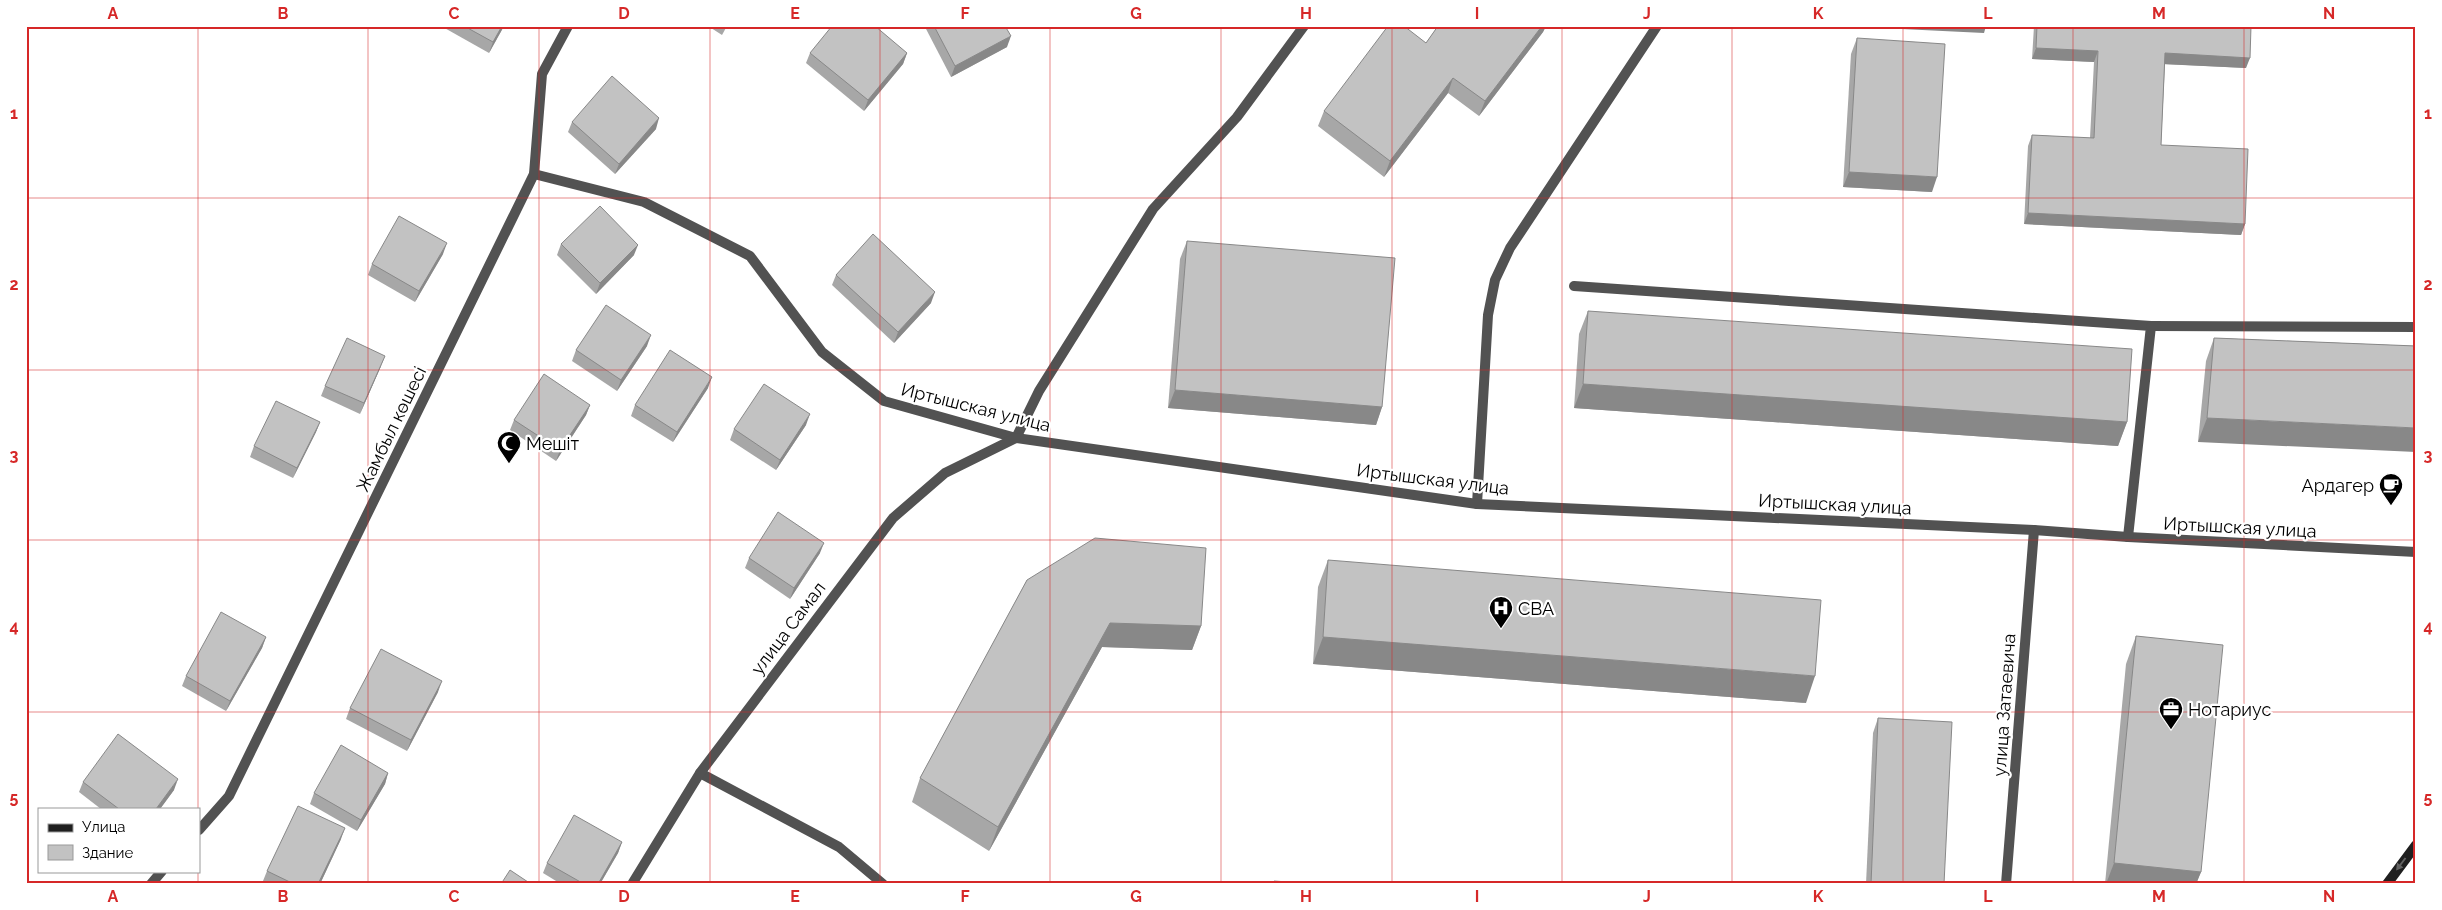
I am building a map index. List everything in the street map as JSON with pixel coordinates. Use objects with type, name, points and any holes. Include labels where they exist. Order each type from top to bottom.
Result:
[{"type":"main road","points":[[2387,884],[2416,845]]},
{"type":"street","name":"Жамбыл көшесі","points":[[200,829],[229,796],[534,174],[542,74],[568,26]]},
{"type":"street","points":[[1016,438],[1039,391],[1153,209],[1238,117],[1304,26]]},
{"type":"street","points":[[1478,504],[1488,315],[1496,280],[1510,248],[1657,26]]},
{"type":"street","name":"Иртышская улица","points":[[534,174],[644,202],[750,256],[822,352],[884,401],[1016,438],[1478,504],[2034,530],[2128,537],[2416,552]]},
{"type":"street","points":[[1574,286],[2151,326],[2416,327]]},
{"type":"street","points":[[2128,537],[2151,326]]},
{"type":"street","name":"улица Самал","points":[[632,884],[700,773],[893,518],[945,473],[1016,438]]},
{"type":"street","name":"улица Затаевича","points":[[2006,884],[2034,530]]},
{"type":"street","points":[[700,773],[839,847],[883,884]]},
{"type":"street","points":[[151,884],[161,872]]},
{"type":"building","points":[[464,26],[502,26],[493,42]]},
{"type":"building","points":[[832,26],[875,26],[907,53],[868,100],[810,53]]},
{"type":"building","points":[[934,26],[1005,26],[1011,36],[955,66]]},
{"type":"building","points":[[1388,26],[1404,26],[1426,43],[1438,26],[1542,26],[1485,101],[1453,78],[1390,161],[1324,111]]},
{"type":"building","points":[[2037,26],[2251,26],[2250,58],[2165,53],[2161,145],[2248,149],[2245,224],[2028,213],[2032,135],[2094,138],[2098,51],[2036,48]]},
{"type":"building","points":[[1857,38],[1945,44],[1937,177],[1849,172]]},
{"type":"building","points":[[612,76],[659,118],[619,164],[572,122]]},
{"type":"building","points":[[600,206],[638,245],[600,283],[561,244]]},
{"type":"building","points":[[399,216],[447,243],[419,291],[372,264]]},
{"type":"building","points":[[873,234],[935,292],[898,332],[836,275]]},
{"type":"building","points":[[1187,241],[1395,258],[1382,407],[1175,390]]},
{"type":"building","points":[[606,305],[651,335],[621,380],[576,350]]},
{"type":"building","points":[[1588,311],[2132,349],[2127,422],[1583,384]]},
{"type":"building","points":[[347,338],[385,356],[364,403],[325,386]]},
{"type":"building","points":[[2214,338],[2416,346],[2416,428],[2207,418]]},
{"type":"building","points":[[670,350],[712,377],[677,432],[635,405]]},
{"type":"building","points":[[544,374],[590,405],[560,450],[514,420]]},
{"type":"building","points":[[764,384],[810,414],[780,460],[734,429]]},
{"type":"building","points":[[276,401],[320,422],[297,468],[254,446]]},
{"type":"building","points":[[778,512],[824,543],[794,588],[749,558]]},
{"type":"building","points":[[1095,538],[1206,548],[1201,626],[1110,623],[998,827],[920,778],[1027,580]]},
{"type":"building","points":[[1328,560],[1821,600],[1815,676],[1323,637]]},
{"type":"building","points":[[221,612],[266,637],[230,701],[186,676]]},
{"type":"building","points":[[2136,636],[2223,645],[2201,872],[2114,863]]},
{"type":"building","points":[[381,649],[442,681],[411,740],[350,708]]},
{"type":"building","points":[[1878,718],[1952,722],[1944,884],[1871,884]]},
{"type":"building","points":[[118,734],[178,779],[157,808],[118,808],[83,782]]},
{"type":"building","points":[[341,745],[388,773],[361,820],[314,793]]},
{"type":"building","points":[[298,806],[345,828],[318,884],[294,884],[267,871]]},
{"type":"building","points":[[574,815],[622,842],[598,884],[584,884],[547,863]]},
{"type":"building","points":[[510,870],[531,884],[501,884]]},
{"type":"building","points":[[1274,881],[1315,884],[1274,884]]},
{"type":"place","name":"Мешіт","points":[[509,464]]},
{"type":"place","name":"Ардагер","points":[[2391,506]]},
{"type":"place","name":"СВА","points":[[1501,629]]},
{"type":"place","name":"Нотариус","points":[[2171,730]]}]
